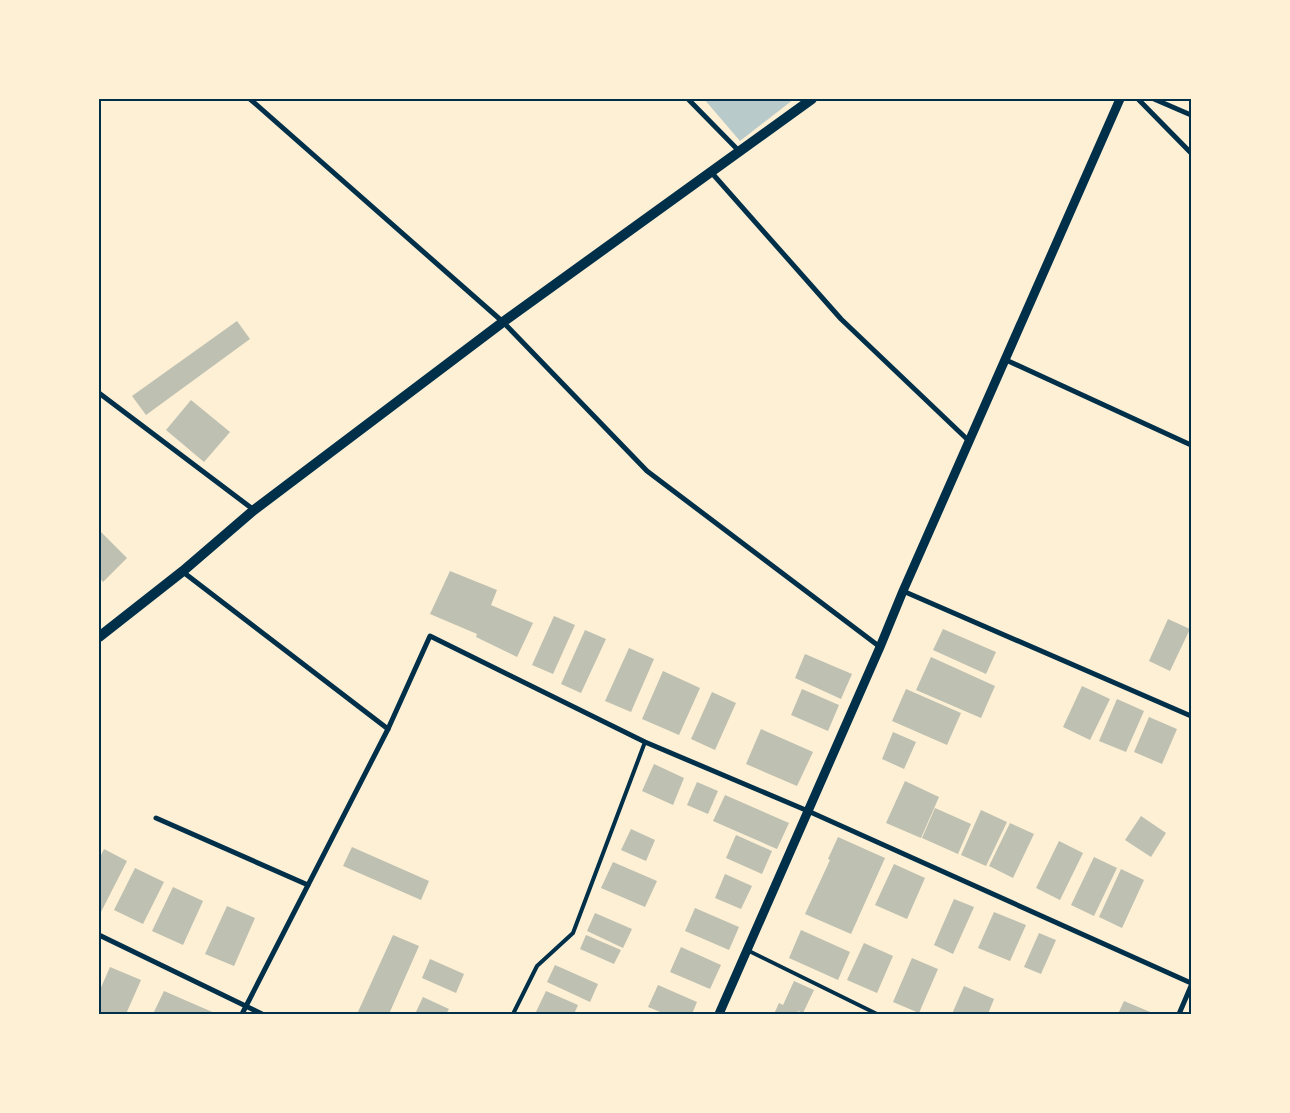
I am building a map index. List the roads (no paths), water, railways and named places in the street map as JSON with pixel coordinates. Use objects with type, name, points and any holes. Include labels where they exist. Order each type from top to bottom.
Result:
[{"type":"main road","points":[[99,637],[183,571],[254,510],[503,322],[812,99]]},
{"type":"street","points":[[250,99],[503,322],[648,471],[880,647]]},
{"type":"street","points":[[688,99],[739,152]]},
{"type":"street","points":[[719,1014],[880,647],[902,591],[1006,360],[1120,99]]},
{"type":"street","points":[[1138,99],[1191,153]]},
{"type":"street","points":[[1154,99],[1191,116]]},
{"type":"street","points":[[711,172],[841,319],[970,441]]},
{"type":"street","points":[[1006,360],[1191,445]]},
{"type":"street","points":[[99,393],[254,510]]},
{"type":"street","points":[[183,571],[388,729]]},
{"type":"street","points":[[902,591],[1191,716]]},
{"type":"street","points":[[242,1014],[388,729],[430,636],[645,742],[808,811],[1191,984],[1179,1014]]},
{"type":"street","points":[[156,818],[308,885]]},
{"type":"street","points":[[99,935],[262,1014]]},
{"type":"lane","points":[[513,1014],[537,966],[573,934],[645,742]]},
{"type":"lane","points":[[747,950],[877,1014]]}]
